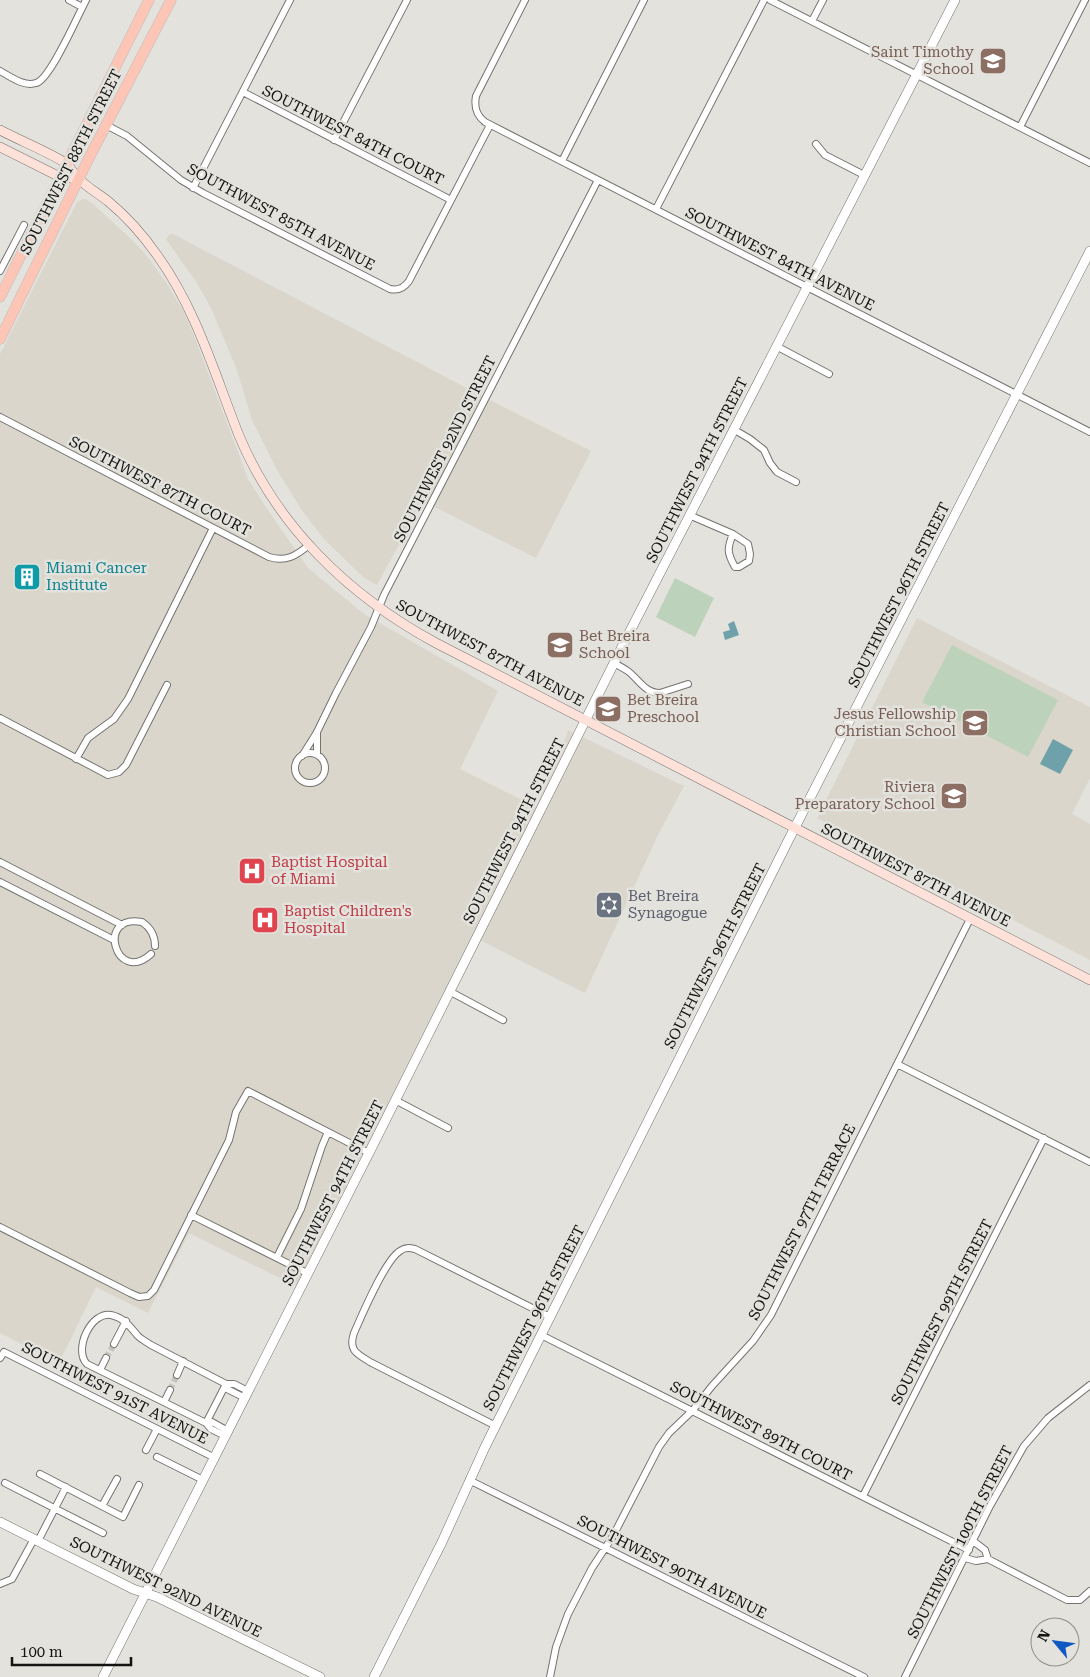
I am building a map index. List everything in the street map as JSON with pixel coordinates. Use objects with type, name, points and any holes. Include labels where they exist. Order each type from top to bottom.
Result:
[{"type":"main road","name":"SOUTHWEST 88TH STREET","points":[[0,297],[149,0]]},
{"type":"main road","name":"SOUTHWEST 88TH STREET","points":[[0,339],[106,125],[171,0]]},
{"type":"main road","name":"SOUTHWEST 87TH AVENUE","points":[[0,130],[66,164],[79,179],[125,217],[146,240],[167,269],[198,327],[238,432],[253,464],[280,509],[309,546],[341,578],[378,608],[436,643],[1090,980]]},
{"type":"main road","points":[[0,147],[60,177],[79,179]]},
{"type":"street","points":[[69,0],[82,7]]},
{"type":"street","points":[[0,72],[21,82],[36,84],[44,78],[53,66],[86,0]]},
{"type":"street","points":[[193,188],[290,0]]},
{"type":"street","points":[[334,140],[407,0]]},
{"type":"street","name":"SOUTHWEST 84TH AVENUE","points":[[525,0],[476,96],[475,108],[480,118],[490,125],[1090,432]]},
{"type":"street","points":[[562,161],[644,0]]},
{"type":"street","points":[[656,209],[764,0]]},
{"type":"street","points":[[770,0],[1090,163]]},
{"type":"street","points":[[812,21],[823,0]]},
{"type":"street","name":"SOUTHWEST 94TH STREET","points":[[103,1677],[369,1153],[689,515],[954,0]]},
{"type":"street","points":[[1020,127],[1086,0]]},
{"type":"street","name":"SOUTHWEST 84TH COURT","points":[[243,92],[451,200]]},
{"type":"street","name":"SOUTHWEST 85TH AVENUE","points":[[106,125],[126,136],[193,188],[392,290],[400,290],[409,281],[451,200]]},
{"type":"street","points":[[451,200],[490,125]]},
{"type":"street","points":[[816,144],[825,155],[864,175]]},
{"type":"street","name":"SOUTHWEST 92ND STREET","points":[[302,756],[317,732],[371,627],[378,608],[598,180]]},
{"type":"street","name":"SOUTHWEST 88TH STREET","points":[[0,272],[3,259],[24,225]]},
{"type":"street","name":"SOUTHWEST 96TH STREET","points":[[374,1677],[442,1542],[469,1480],[794,828],[1090,251]]},
{"type":"street","points":[[3,259],[16,266]]},
{"type":"street","points":[[776,346],[829,374]]},
{"type":"street","name":"SOUTHWEST 87TH COURT","points":[[0,417],[269,557],[285,559],[294,557],[309,546]]},
{"type":"street","points":[[733,429],[750,438],[764,450],[777,472],[796,482]]},
{"type":"street","points":[[689,515],[733,534],[748,544],[750,548],[749,561],[739,567],[734,566],[729,552],[728,545],[733,534]]},
{"type":"street","points":[[76,759],[88,738],[114,719],[128,699],[213,528]]},
{"type":"street","points":[[614,663],[629,672],[645,688],[655,693],[688,684]]},
{"type":"street","points":[[0,718],[108,775],[119,772],[128,761],[167,685]]},
{"type":"street","name":"SOUTHWEST 92ND STREET","points":[[317,732],[317,754]]},
{"type":"street","points":[[306,753],[317,754],[324,761],[326,770],[321,779],[313,784],[303,782],[296,774],[296,764],[302,756],[306,753]]},
{"type":"street","points":[[0,862],[122,925]]},
{"type":"street","points":[[0,882],[114,940]]},
{"type":"street","name":"SOUTHWEST 97TH TERRACE","points":[[550,1677],[563,1625],[592,1568],[606,1549],[659,1447],[673,1428],[693,1410],[753,1340],[771,1315],[970,919]]},
{"type":"street","points":[[151,954],[140,962],[127,961],[117,952],[114,940],[115,934],[122,925],[135,921],[142,922],[153,932],[154,946]]},
{"type":"street","points":[[449,991],[503,1020]]},
{"type":"street","points":[[898,1064],[1090,1162]]},
{"type":"street","points":[[0,1227],[134,1295],[139,1297],[148,1296],[154,1290],[229,1140],[236,1112],[248,1091],[369,1153]]},
{"type":"street","points":[[395,1100],[448,1128]]},
{"type":"street","points":[[277,1257],[301,1209],[328,1132]]},
{"type":"street","name":"SOUTHWEST 99TH STREET","points":[[863,1496],[1044,1138]]},
{"type":"street","points":[[191,1215],[308,1273]]},
{"type":"street","points":[[496,1426],[364,1358],[354,1351],[352,1343],[356,1327],[385,1270],[395,1255],[404,1249],[412,1248],[550,1317]]},
{"type":"street","points":[[227,1434],[212,1422],[206,1423],[87,1364],[81,1350],[86,1336],[94,1323],[101,1317],[108,1315],[126,1322],[141,1339],[226,1384],[232,1383],[246,1395]]},
{"type":"street","points":[[114,1344],[126,1322]]},
{"type":"street","name":"SOUTHWEST 89TH COURT","points":[[541,1335],[969,1550]]},
{"type":"street","name":"SOUTHWEST 91ST AVENUE","points":[[0,1358],[4,1352],[215,1458]]},
{"type":"street","points":[[100,1370],[106,1358]]},
{"type":"street","points":[[177,1375],[183,1362]]},
{"type":"street","points":[[206,1423],[226,1384]]},
{"type":"street","name":"SOUTHWEST 100TH STREET","points":[[905,1677],[1006,1476],[1029,1438],[1048,1418],[1090,1384]]},
{"type":"street","points":[[164,1402],[170,1390]]},
{"type":"street","points":[[146,1450],[157,1429]]},
{"type":"street","points":[[157,1456],[204,1480]]},
{"type":"street","points":[[40,1474],[123,1517],[139,1485]]},
{"type":"street","points":[[102,1506],[117,1479]]},
{"type":"street","name":"SOUTHWEST 90TH AVENUE","points":[[469,1480],[864,1677]]},
{"type":"street","points":[[5,1483],[103,1533]]},
{"type":"street","points":[[0,1584],[12,1579],[66,1488]]},
{"type":"street","name":"SOUTHWEST 92ND AVENUE","points":[[0,1522],[134,1589],[146,1593],[320,1677]]},
{"type":"street","points":[[973,1541],[985,1550],[988,1559]]},
{"type":"street","points":[[965,1558],[976,1562],[988,1559],[1067,1600],[1076,1601],[1083,1598],[1090,1591]]},
{"type":"shaded area","name":"Baptist Hospital of Miami","points":[[83,199],[93,204],[131,239],[147,256],[167,284],[184,312],[195,338],[248,479],[308,568],[364,614],[498,691],[460,769],[536,807],[568,730],[684,786],[657,837],[585,993],[472,936],[296,1286],[189,1233],[148,1313],[96,1287],[59,1363],[0,1333],[0,354],[77,202]]},
{"type":"shaded area","points":[[171,233],[591,451],[536,558],[423,501],[377,585],[363,577],[324,539],[303,512],[277,470],[252,420],[237,370],[211,308],[197,283],[166,239]]},
{"type":"shaded area","name":"Riviera Preparatory School","points":[[917,618],[1090,707],[1090,778],[1072,814],[1090,824],[1090,960],[817,818]]},
{"type":"green space","points":[[675,578],[714,598],[695,637],[656,617]]},
{"type":"green space","points":[[952,645],[1058,700],[1028,757],[922,702]]},
{"type":"water","points":[[734,621],[739,635],[725,640],[723,632],[730,630],[728,624]]},
{"type":"water","points":[[1053,739],[1073,750],[1060,774],[1040,764]]},
{"type":"tunnel","points":[[106,1358],[114,1344]]},
{"type":"tunnel","points":[[170,1390],[177,1375]]},
{"type":"place","name":"Saint Timothy School","points":[[993,61]]},
{"type":"place","name":"Miami Cancer Institute","points":[[27,577]]},
{"type":"place","name":"Bet Breira School","points":[[560,645]]},
{"type":"place","name":"Bet Breira Preschool","points":[[608,709]]},
{"type":"place","name":"Jesus Fellowship Christian School","points":[[975,723]]},
{"type":"place","name":"Riviera Preparatory School","points":[[954,796]]},
{"type":"place","name":"Baptist Hospital of Miami","points":[[252,871]]},
{"type":"place","name":"Bet Breira Synagogue","points":[[609,905]]},
{"type":"place","name":"Baptist Children's Hospital","points":[[265,920]]}]
